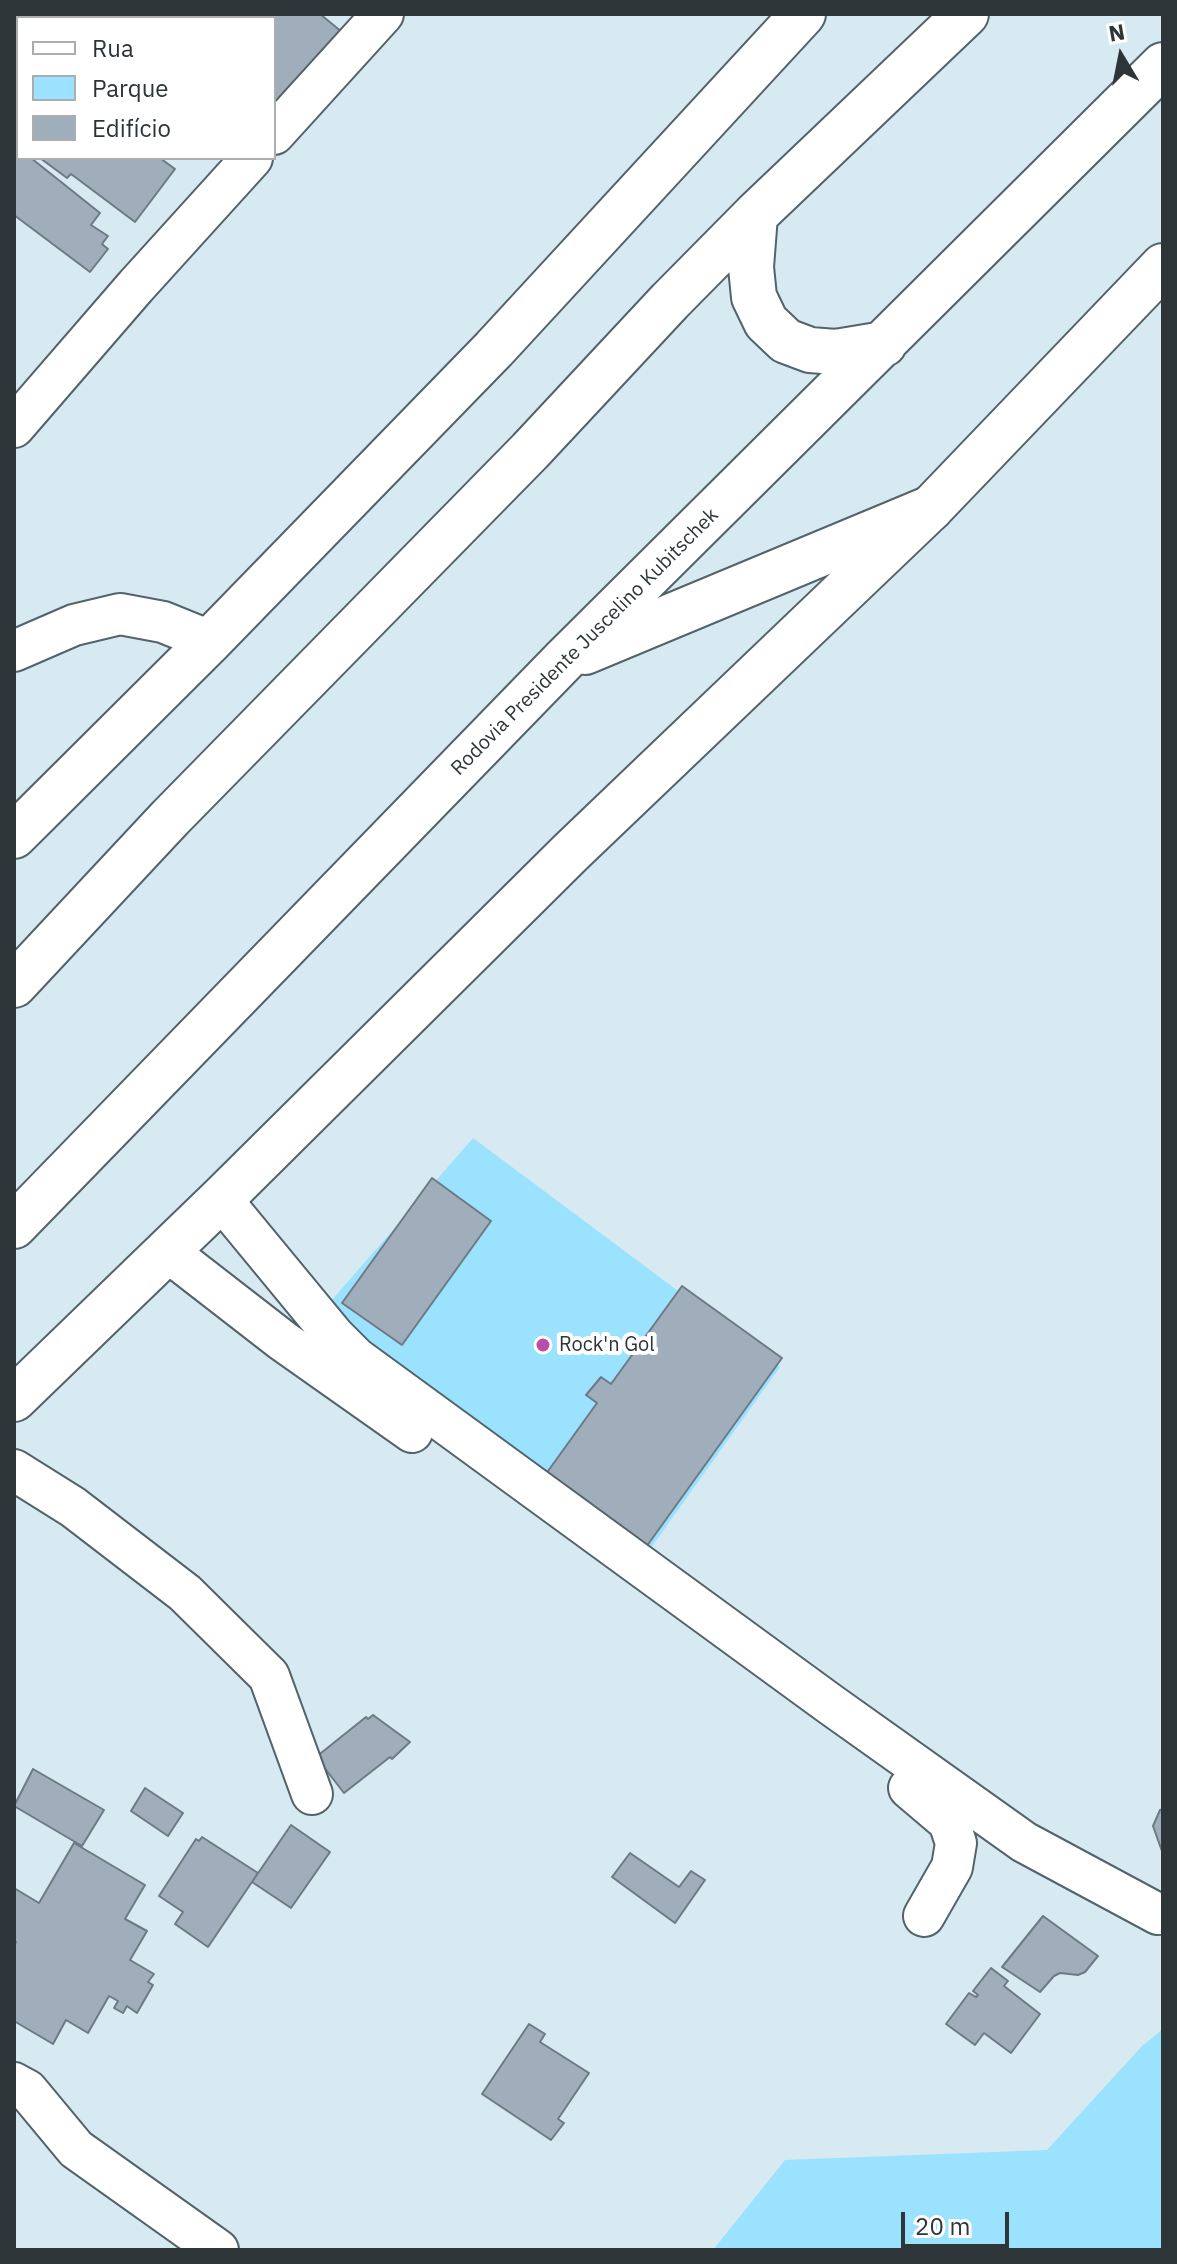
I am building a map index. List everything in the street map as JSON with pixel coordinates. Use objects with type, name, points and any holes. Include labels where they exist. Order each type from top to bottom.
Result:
[{"type":"main road","points":[[14,836],[210,641],[494,349],[803,14]]},
{"type":"main road","points":[[14,985],[170,818],[530,451],[755,215],[966,14]]},
{"type":"main road","name":"Rodovia Presidente Juscelino Kubitschek","points":[[14,1226],[564,660],[1163,65]]},
{"type":"main road","points":[[755,215],[751,267],[754,297],[766,322],[786,341],[810,350],[836,352],[884,344]]},
{"type":"main road","points":[[14,1399],[571,852],[931,508],[1163,266]]},
{"type":"main road","points":[[564,660],[931,508]]},
{"type":"street","points":[[276,132],[383,14]]},
{"type":"street","points":[[14,427],[250,160]]},
{"type":"street","points":[[14,651],[74,625],[120,614],[163,622],[210,641]]},
{"type":"street","points":[[221,1199],[334,1336],[356,1358],[1024,1842],[1158,1914]]},
{"type":"street","points":[[167,1251],[283,1341],[727,1650],[876,1761],[949,1822],[956,1843],[952,1867],[924,1916]]},
{"type":"street","points":[[14,1470],[73,1507],[185,1593],[269,1676],[312,1794]]},
{"type":"street","points":[[14,2083],[27,2090],[76,2149],[218,2250]]},
{"type":"green space","name":"Rock'n Gol","points":[[473,1138],[780,1367],[638,1566],[311,1324]]},
{"type":"green space","points":[[1163,2029],[1163,2250],[713,2250],[785,2160],[1047,2150],[1142,2046]]},
{"type":"building","points":[[14,14],[38,14],[16,16],[14,64]]},
{"type":"building","points":[[119,14],[122,16],[56,16]]},
{"type":"building","points":[[320,14],[342,32],[276,106],[276,16],[210,16]]},
{"type":"building","points":[[14,139],[16,160],[34,160],[100,213],[91,225],[108,236],[102,244],[108,249],[90,272],[14,215]]},
{"type":"building","points":[[43,160],[163,160],[175,169],[135,222],[71,174],[67,178]]},
{"type":"building","points":[[432,1178],[491,1221],[402,1345],[342,1303]]},
{"type":"building","points":[[682,1286],[782,1358],[644,1550],[543,1478],[597,1403],[586,1395],[601,1377],[611,1384]]},
{"type":"building","points":[[373,1715],[410,1742],[392,1759],[390,1757],[344,1793],[316,1757],[366,1717],[368,1719]]},
{"type":"building","points":[[33,1769],[104,1810],[82,1846],[14,1806]]},
{"type":"building","points":[[145,1788],[183,1813],[168,1836],[131,1811]]},
{"type":"building","points":[[1163,1809],[1163,1854],[1153,1826]]},
{"type":"building","points":[[291,1825],[330,1852],[291,1908],[252,1882]]},
{"type":"building","points":[[202,1837],[258,1873],[208,1947],[175,1924],[183,1912],[159,1896],[196,1839],[199,1841]]},
{"type":"building","points":[[74,1843],[145,1885],[125,1919],[147,1931],[130,1960],[154,1974],[148,1982],[153,1985],[137,2013],[127,2006],[123,2013],[114,2008],[118,2001],[109,1996],[88,2033],[66,2020],[53,2044],[14,2021],[14,1888],[39,1903]]},
{"type":"building","points":[[630,1853],[679,1887],[691,1871],[705,1880],[675,1923],[612,1877]]},
{"type":"building","points":[[1043,1916],[1098,1956],[1085,1972],[1078,1975],[1060,1973],[1040,1992],[1002,1967]]},
{"type":"building","points":[[991,1968],[1008,1981],[1004,1986],[1040,2014],[1011,2053],[984,2033],[975,2045],[946,2024],[969,1993],[978,1995],[973,1991]]},
{"type":"building","points":[[529,2024],[545,2034],[540,2042],[589,2073],[558,2119],[564,2123],[551,2140],[482,2094]]},
{"type":"place","name":"Rock'n Gol","points":[[543,1345]]}]
